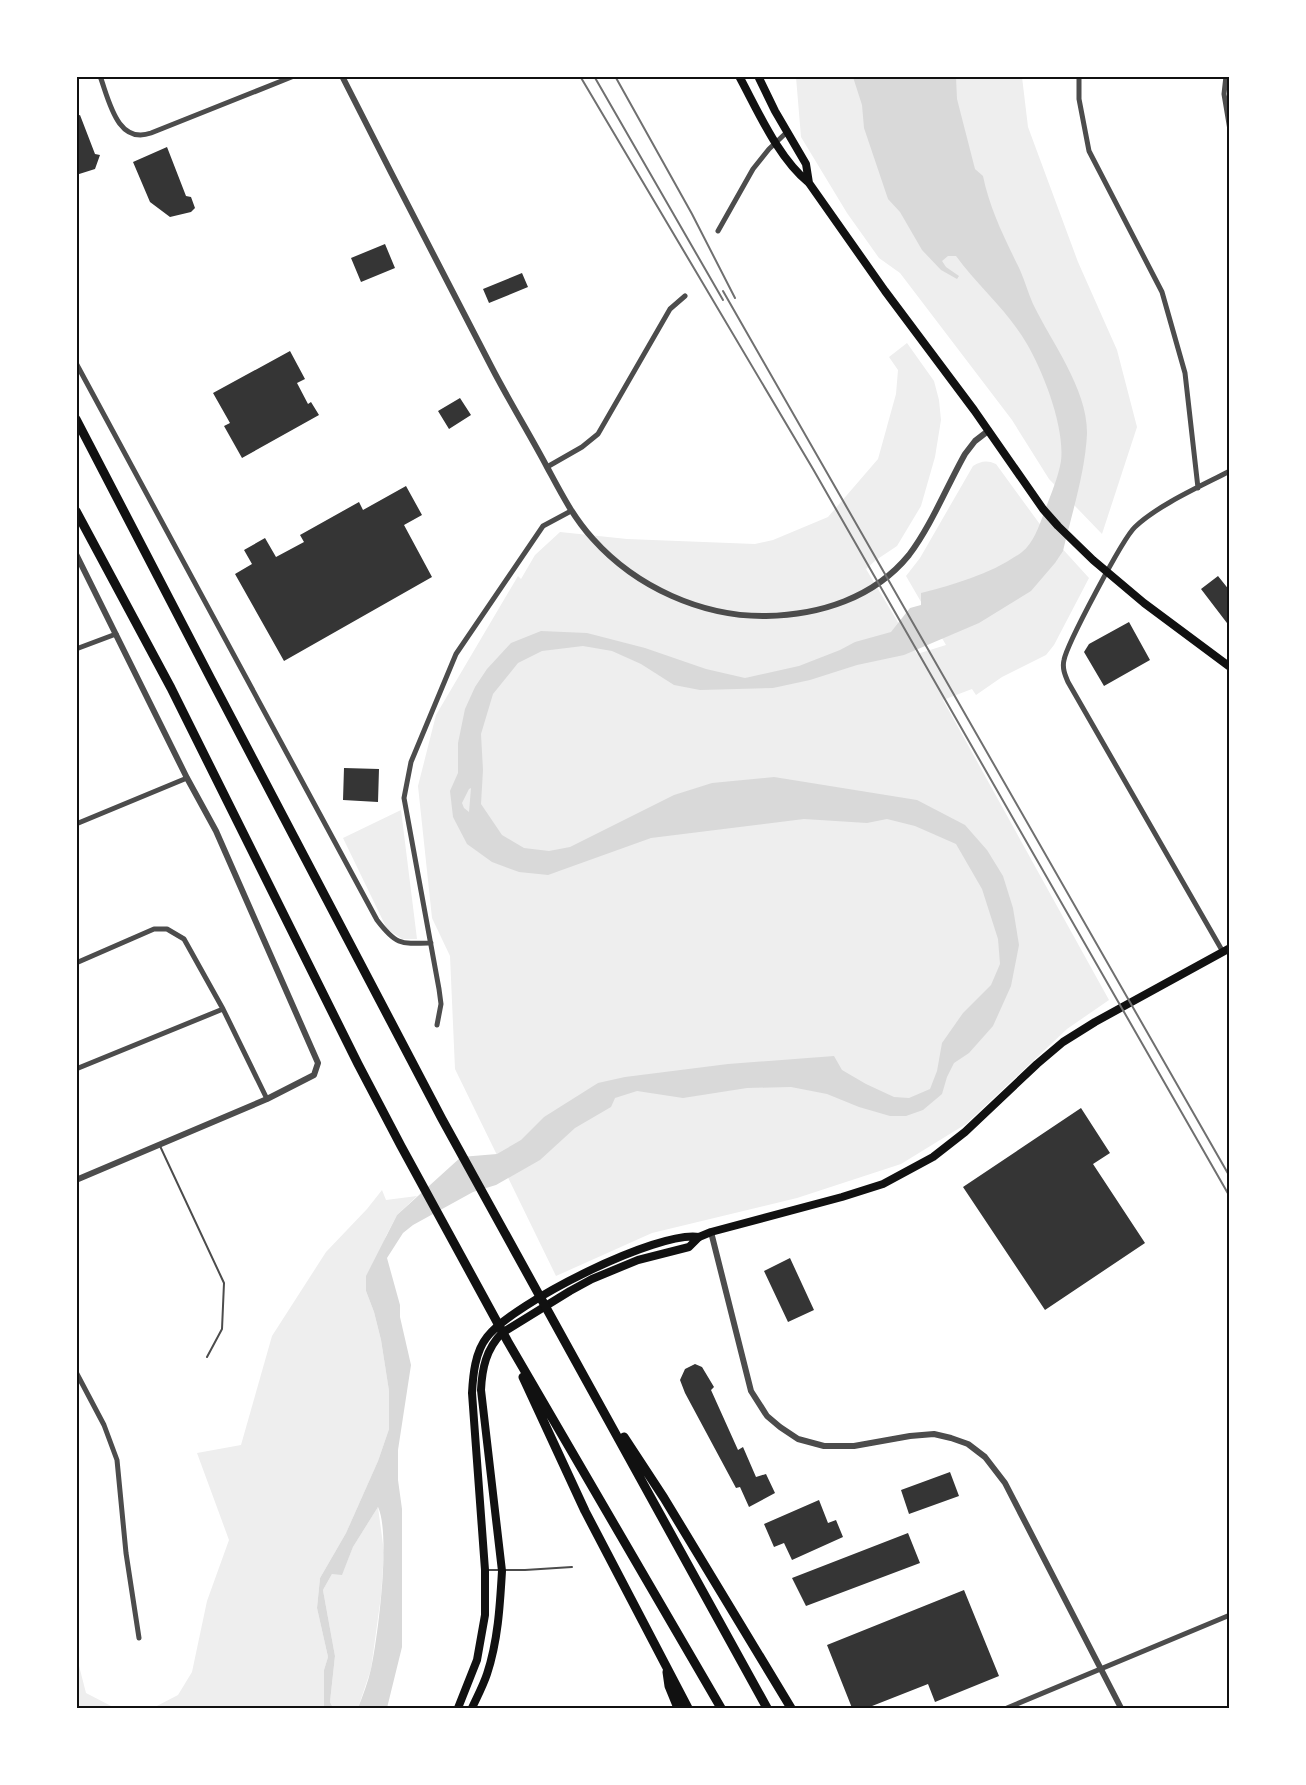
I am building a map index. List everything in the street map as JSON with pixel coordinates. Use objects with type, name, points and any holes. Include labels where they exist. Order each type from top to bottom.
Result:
[{"type":"highway","points":[[76,419],[442,1119],[767,1708]]},
{"type":"highway","points":[[76,511],[171,688],[352,1053],[401,1146],[508,1342],[721,1708]]},
{"type":"highway","points":[[508,1342],[585,1511],[666,1670],[688,1708]]},
{"type":"highway","points":[[592,1391],[664,1498],[791,1708]]},
{"type":"highway","points":[[666,1670],[669,1686],[678,1708]]},
{"type":"main road","points":[[739,76],[776,142],[795,170],[809,183],[1043,509],[1093,560],[1144,603],[1230,666]]},
{"type":"main road","points":[[758,76],[806,164],[809,183]]},
{"type":"main road","points":[[472,1708],[487,1674],[496,1636],[502,1571],[481,1390],[486,1357],[494,1341],[502,1333],[592,1279],[638,1260],[688,1246],[699,1237],[711,1232],[883,1184],[933,1157],[965,1132],[1063,1042],[1226,950]]},
{"type":"main road","points":[[458,1708],[477,1660],[485,1615],[485,1570],[472,1394],[476,1365],[487,1337],[524,1308],[565,1284],[611,1262],[665,1241],[689,1235],[699,1237]]},
{"type":"street","points":[[100,76],[119,124],[125,131],[138,136],[151,133],[294,76]]},
{"type":"street","points":[[342,76],[513,409],[571,511],[593,539],[607,552],[632,573],[656,588],[709,609],[738,614],[783,615],[824,609],[855,598],[898,567],[916,544],[971,445],[988,431]]},
{"type":"street","points":[[1079,76],[1079,99],[1089,151],[1162,292],[1185,373],[1198,488]]},
{"type":"street","points":[[1226,76],[1224,94],[1230,130]]},
{"type":"street","points":[[718,231],[753,169],[787,132]]},
{"type":"street","points":[[547,467],[582,447],[598,434],[670,309],[685,296]]},
{"type":"street","points":[[76,363],[377,920],[390,938],[406,944],[431,943]]},
{"type":"street","points":[[1226,950],[1065,675],[1064,657],[1129,534],[1139,523],[1230,471]]},
{"type":"street","points":[[437,1025],[441,1004],[404,798],[411,762],[456,654],[543,526],[571,511]]},
{"type":"street","points":[[76,554],[216,831],[318,1063],[314,1075],[267,1099],[76,1179]]},
{"type":"street","points":[[76,649],[116,634]]},
{"type":"street","points":[[76,824],[188,778]]},
{"type":"street","points":[[76,963],[154,929],[167,929],[184,939],[223,1009],[267,1099]]},
{"type":"street","points":[[76,1069],[223,1009]]},
{"type":"street","points":[[711,1232],[751,1391],[767,1416],[798,1439],[824,1446],[854,1446],[934,1434],[968,1444],[985,1457],[1005,1483],[1121,1708]]},
{"type":"street","points":[[76,1372],[104,1425],[117,1461],[126,1552],[139,1638]]},
{"type":"street","points":[[1007,1708],[1230,1615]]},
{"type":"lane","points":[[160,1145],[224,1283],[222,1329],[207,1357]]},
{"type":"lane","points":[[485,1570],[572,1567]]},
{"type":"shaded area","points":[[796,77],[1022,77],[1028,127],[1078,262],[1117,350],[1137,427],[1102,534],[1049,479],[1012,420],[900,273],[879,258],[847,213],[801,137]]},
{"type":"shaded area","points":[[853,77],[956,77],[957,99],[975,169],[983,176],[990,201],[1033,304],[1068,367],[1086,417],[1084,463],[1063,551],[1031,591],[979,623],[904,655],[773,688],[700,690],[674,685],[641,664],[612,651],[583,646],[542,651],[518,663],[493,694],[481,734],[483,770],[481,804],[502,835],[524,848],[549,851],[570,847],[674,795],[712,783],[774,777],[917,800],[965,825],[987,850],[1003,876],[1013,908],[1019,945],[1011,986],[993,1026],[969,1053],[954,1063],[942,1094],[923,1110],[906,1116],[890,1116],[827,1094],[791,1087],[747,1088],[683,1098],[637,1091],[615,1098],[611,1107],[575,1128],[540,1160],[496,1185],[473,1192],[413,1225],[403,1233],[387,1258],[400,1305],[400,1317],[411,1365],[398,1450],[398,1480],[402,1509],[402,1647],[387,1708],[358,1708],[371,1669],[380,1611],[383,1539],[378,1507],[353,1547],[342,1575],[332,1574],[323,1590],[335,1656],[330,1702],[333,1708],[324,1708],[324,1670],[328,1657],[317,1608],[320,1578],[346,1533],[378,1461],[389,1429],[389,1391],[381,1340],[366,1291],[366,1276],[397,1215],[461,1157],[497,1154],[521,1140],[544,1117],[598,1083],[625,1077],[728,1064],[834,1056],[842,1070],[866,1084],[894,1097],[909,1098],[930,1089],[937,1071],[942,1043],[963,1013],[991,985],[1000,964],[998,939],[982,889],[956,844],[915,826],[887,819],[867,823],[804,819],[651,838],[548,875],[519,872],[492,862],[467,844],[453,817],[450,791],[458,773],[458,743],[465,709],[475,687],[487,669],[511,643],[541,631],[587,633],[645,648],[706,669],[745,678],[799,666],[855,642],[891,632],[910,608],[921,605],[921,593],[986,572],[1022,552],[1032,540],[1054,487],[1061,461],[1060,433],[1046,385],[1027,344],[1002,310],[956,256],[948,256],[942,261],[946,267],[959,276],[957,279],[941,270],[922,250],[900,212],[888,199],[864,128],[862,105]],"holes":[[[471,788],[469,812],[462,803]]]},
{"type":"shaded area","points":[[907,343],[934,381],[939,400],[941,420],[935,457],[921,506],[897,546],[866,569],[917,654],[946,645],[906,576],[920,558],[973,466],[987,462],[996,464],[1039,523],[1089,578],[1054,645],[1046,655],[1002,677],[976,695],[972,689],[943,700],[1109,1000],[1067,1029],[966,1124],[901,1164],[797,1198],[652,1233],[556,1276],[455,1069],[450,956],[432,918],[418,786],[436,715],[518,576],[521,579],[535,555],[560,532],[627,539],[755,544],[773,540],[828,517],[878,459],[896,394],[898,370],[889,357]]},
{"type":"shaded area","points":[[401,810],[417,939],[402,939],[387,929],[343,838]]},
{"type":"shaded area","points":[[382,1190],[386,1200],[417,1196],[397,1215],[386,1236],[366,1291],[381,1340],[389,1391],[389,1429],[378,1461],[346,1533],[320,1578],[317,1608],[328,1657],[324,1670],[324,1708],[153,1708],[178,1695],[192,1672],[207,1601],[229,1540],[197,1453],[241,1445],[272,1336],[326,1252]]},
{"type":"shaded area","points":[[378,1507],[384,1552],[381,1596],[371,1669],[358,1708],[333,1708],[330,1702],[335,1656],[323,1590],[332,1574],[342,1574],[353,1547]]},
{"type":"shaded area","points":[[77,1658],[86,1693],[115,1708],[77,1708]]},
{"type":"building","points":[[80,115],[95,154],[100,155],[95,169],[76,175],[76,116]]},
{"type":"building","points":[[167,147],[186,196],[191,197],[195,208],[191,212],[170,217],[150,202],[133,162]]},
{"type":"building","points":[[385,244],[395,268],[361,282],[351,258]]},
{"type":"building","points":[[522,273],[528,287],[489,303],[483,289]]},
{"type":"building","points":[[290,351],[305,379],[297,383],[308,404],[311,402],[319,415],[242,458],[224,426],[230,423],[213,393]]},
{"type":"building","points":[[460,398],[471,415],[449,429],[438,411]]},
{"type":"building","points":[[406,486],[422,515],[404,525],[432,577],[284,661],[235,574],[252,564],[244,550],[265,538],[276,557],[304,542],[300,535],[359,502],[363,510]]},
{"type":"building","points":[[1218,576],[1230,591],[1230,627],[1201,589]]},
{"type":"building","points":[[1129,622],[1150,660],[1104,686],[1084,652],[1089,644]]},
{"type":"building","points":[[344,768],[379,769],[378,802],[343,800]]},
{"type":"building","points":[[1081,1108],[1110,1153],[1093,1164],[1145,1243],[1045,1310],[963,1187]]},
{"type":"building","points":[[790,1258],[814,1310],[788,1322],[764,1271]]},
{"type":"building","points":[[695,1364],[702,1367],[714,1387],[711,1390],[738,1450],[743,1447],[756,1477],[766,1474],[775,1493],[749,1507],[740,1487],[736,1488],[680,1380],[685,1369]]},
{"type":"building","points":[[950,1472],[959,1496],[909,1514],[901,1490]]},
{"type":"building","points":[[819,1500],[828,1523],[836,1520],[843,1537],[792,1560],[784,1543],[774,1547],[764,1524]]},
{"type":"building","points":[[908,1533],[920,1563],[806,1606],[792,1578]]},
{"type":"building","points":[[964,1590],[999,1676],[935,1702],[928,1684],[867,1708],[852,1708],[827,1645]]},
{"type":"railway","points":[[580,76],[813,469],[1230,1197]]},
{"type":"railway","points":[[594,76],[723,300]]},
{"type":"railway","points":[[615,76],[692,214],[735,298]]},
{"type":"railway","points":[[723,291],[1230,1177]]}]
